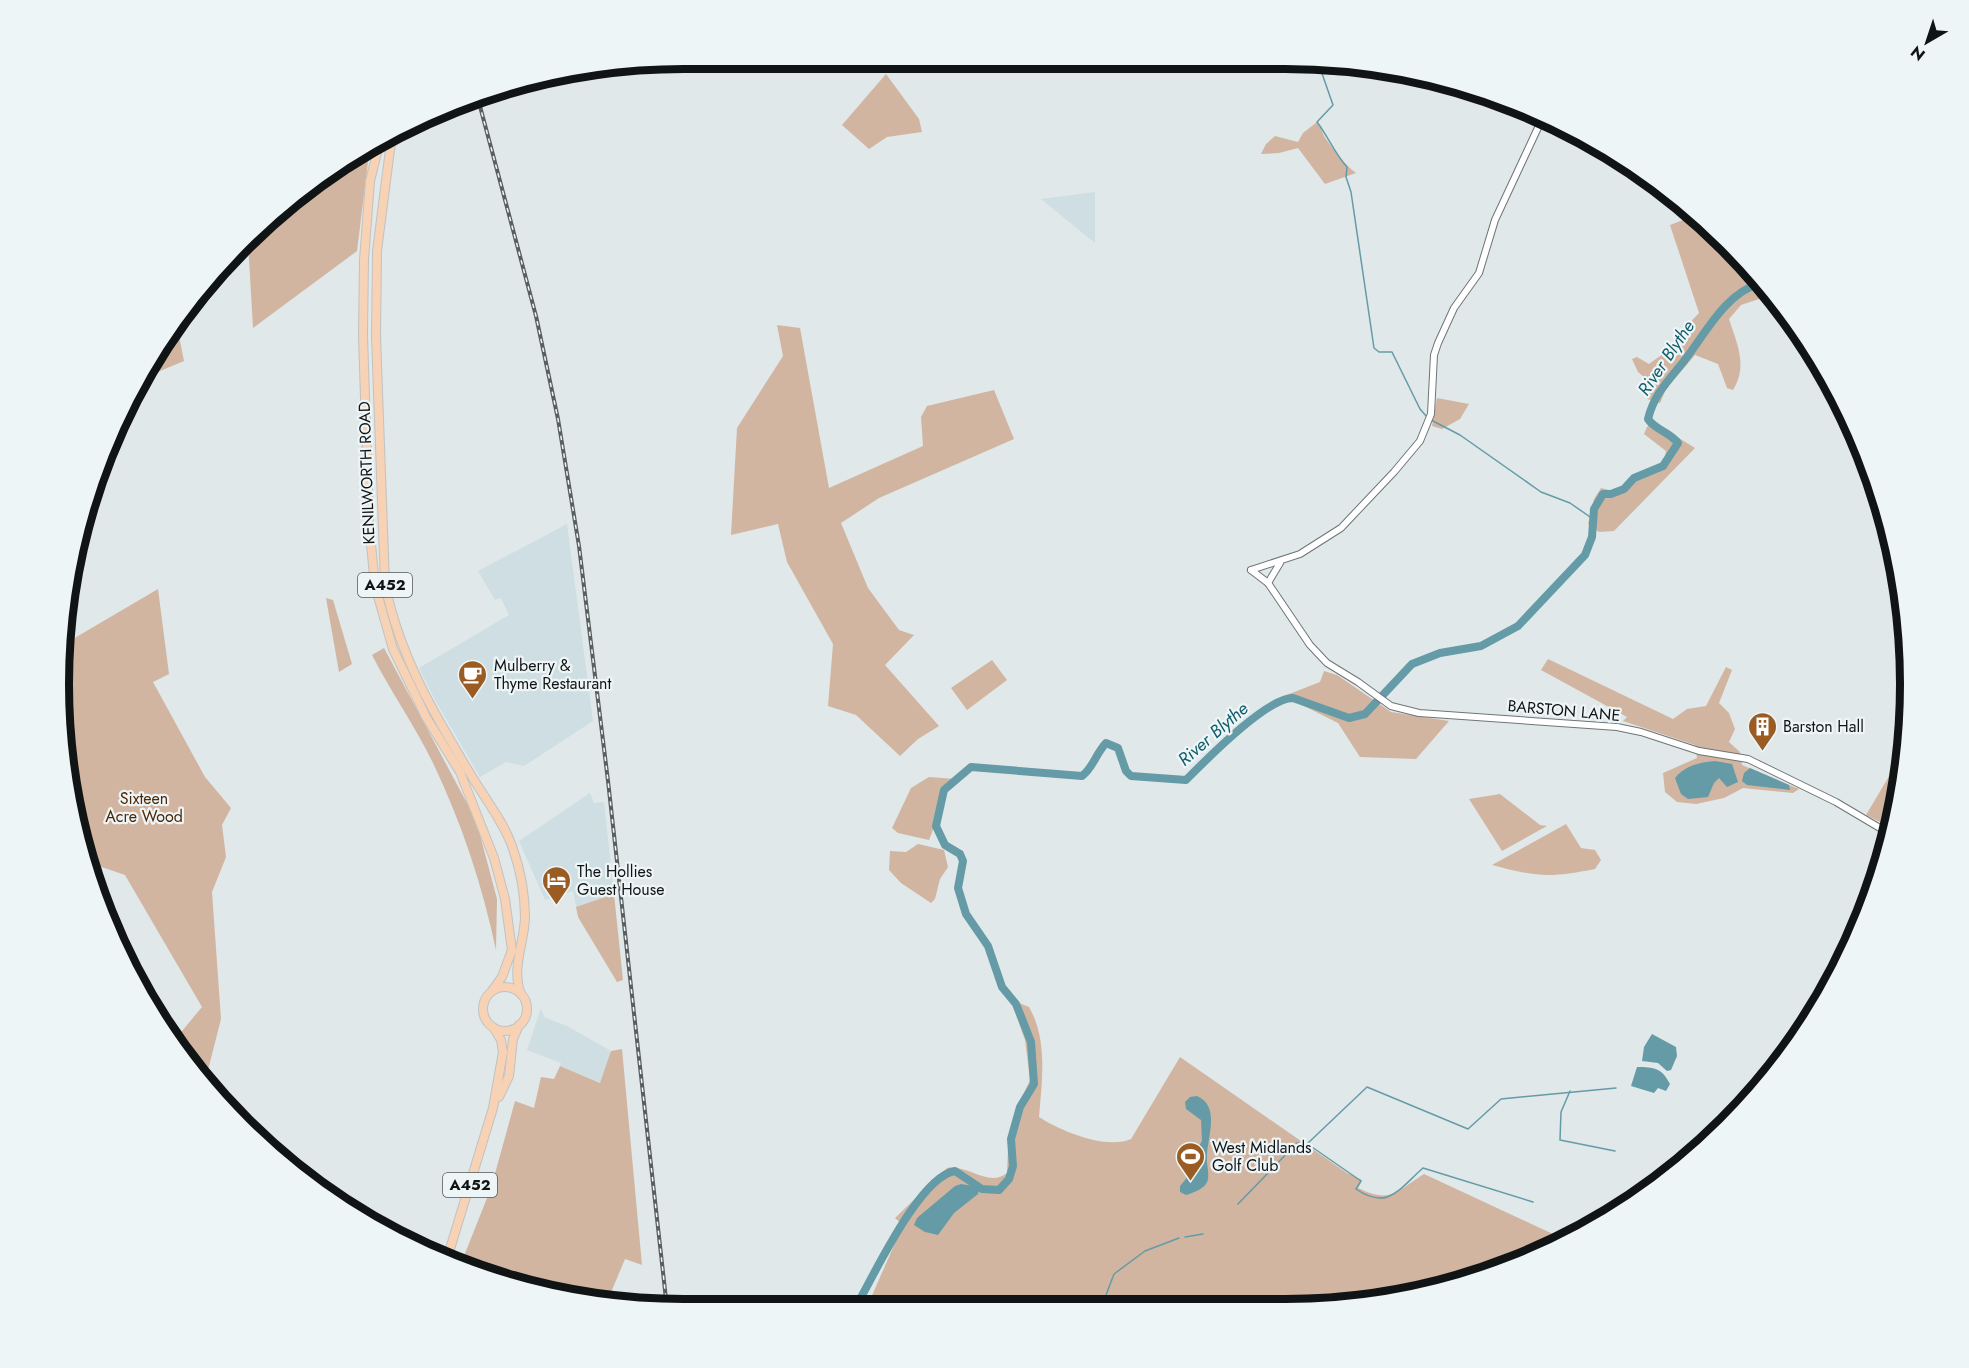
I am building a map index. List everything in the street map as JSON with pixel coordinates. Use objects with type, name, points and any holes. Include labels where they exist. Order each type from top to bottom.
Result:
[{"type":"highway","name":"KENILWORTH ROAD","points":[[391,143],[377,251],[376,336],[385,584],[391,616],[414,675],[511,843],[524,907],[524,935],[516,975],[520,994]]},
{"type":"highway","name":"KENILWORTH ROAD","points":[[378,150],[370,181],[363,270],[369,523],[375,586],[382,617],[402,669],[426,717],[460,772],[494,858],[505,899],[512,944],[502,977],[492,992]]},
{"type":"highway","points":[[492,992],[506,987],[520,994]]},
{"type":"highway","name":"A452","points":[[492,992],[486,997],[483,1012],[501,1040],[503,1052],[494,1108]]},
{"type":"highway","name":"A452","points":[[449,1252],[494,1108],[509,1076],[513,1039],[526,1007],[520,994]]},
{"type":"highway","points":[[493,1027],[506,1030],[519,1025]]},
{"type":"street","name":"BARSTON LANE","points":[[1540,124],[1495,220],[1482,268],[1455,308],[1438,343],[1434,355],[1431,414],[1429,423],[1419,441],[1350,520],[1328,537],[1280,562],[1251,570],[1268,583],[1316,653],[1332,668],[1390,706],[1419,713],[1607,726],[1641,732],[1699,751],[1748,759],[1836,802],[1882,829]]},
{"type":"street","points":[[1268,583],[1280,562]]},
{"type":"shaded area","points":[[1095,192],[1095,243],[1041,199]]},
{"type":"shaded area","points":[[567,524],[593,721],[524,766],[506,762],[480,777],[419,668],[509,615],[501,598],[495,600],[478,571]]},
{"type":"shaded area","points":[[590,793],[594,803],[604,802],[614,894],[576,907],[573,891],[545,900],[519,841]]},
{"type":"shaded area","points":[[541,1008],[544,1017],[567,1026],[611,1051],[601,1083],[560,1066],[561,1063],[527,1050]]},
{"type":"green space","points":[[886,74],[919,119],[922,132],[887,137],[869,149],[842,125]]},
{"type":"green space","points":[[1317,122],[1336,153],[1356,173],[1325,184],[1298,148],[1279,153],[1261,154],[1266,144],[1275,136],[1298,142],[1303,133]]},
{"type":"green space","points":[[369,156],[357,251],[253,328],[248,250],[310,196]]},
{"type":"green space","points":[[1686,219],[1720,249],[1745,277],[1750,288],[1754,287],[1763,298],[1741,305],[1729,319],[1740,355],[1740,372],[1733,390],[1727,388],[1718,364],[1695,355],[1666,389],[1660,403],[1647,399],[1646,387],[1650,382],[1638,372],[1632,359],[1637,357],[1649,364],[1667,351],[1676,337],[1699,313],[1670,225]]},
{"type":"green space","points":[[777,325],[800,328],[829,488],[923,446],[921,417],[927,406],[994,390],[1014,439],[879,498],[841,523],[868,588],[899,630],[914,635],[885,665],[939,726],[918,739],[900,756],[856,715],[828,706],[833,644],[787,562],[778,524],[731,535],[737,428],[783,356]]},
{"type":"green space","points":[[179,334],[184,361],[152,374]]},
{"type":"green space","points":[[1437,398],[1469,404],[1460,419],[1442,429],[1432,426]]},
{"type":"green space","points":[[1653,422],[1695,448],[1614,531],[1599,532],[1588,524],[1594,499],[1601,488],[1621,493],[1630,486],[1634,478],[1663,466],[1666,451],[1644,434]]},
{"type":"green space","name":"Sixteen Acre Wood","points":[[158,589],[169,674],[153,682],[205,777],[231,808],[222,825],[226,857],[212,892],[221,1019],[208,1072],[177,1032],[182,1031],[202,1007],[125,875],[97,865],[81,804],[74,764],[70,724],[70,641]]},
{"type":"green space","points":[[326,598],[333,600],[352,664],[339,672]]},
{"type":"green space","points":[[384,648],[476,820],[497,899],[496,950],[478,878],[453,809],[426,749],[372,655]]},
{"type":"green space","points":[[1548,659],[1673,719],[1687,709],[1706,706],[1726,667],[1732,670],[1719,703],[1729,713],[1735,729],[1729,742],[1740,752],[1742,765],[1799,789],[1793,793],[1743,788],[1724,798],[1696,804],[1677,802],[1665,792],[1663,773],[1697,758],[1695,745],[1623,721],[1627,717],[1541,670]]},
{"type":"green space","points":[[992,660],[1007,680],[967,710],[951,688]]},
{"type":"green space","points":[[1324,671],[1337,675],[1391,712],[1449,721],[1416,759],[1360,757],[1338,723],[1284,696],[1320,682]]},
{"type":"green space","points":[[1894,767],[1883,824],[1866,815]]},
{"type":"green space","points":[[929,777],[955,779],[941,800],[929,840],[898,833],[892,828],[911,788]]},
{"type":"green space","points":[[1500,794],[1540,825],[1547,826],[1502,851],[1469,799]]},
{"type":"green space","points":[[1566,824],[1581,848],[1595,850],[1601,860],[1595,869],[1543,875],[1492,865]]},
{"type":"green space","points":[[918,844],[944,850],[948,867],[940,879],[935,899],[931,903],[901,883],[889,870],[890,851],[906,852]]},
{"type":"green space","points":[[614,894],[623,980],[617,982],[578,917],[576,907]]},
{"type":"green space","name":"West Midlands Golf Club","points":[[1019,1003],[1029,1007],[1035,1020],[1042,1061],[1039,1117],[1059,1128],[1097,1141],[1121,1142],[1131,1139],[1180,1057],[1347,1173],[1362,1180],[1358,1188],[1379,1195],[1393,1194],[1424,1174],[1557,1236],[1483,1266],[1444,1278],[1365,1294],[1325,1298],[870,1299],[903,1225],[895,1218],[947,1168],[963,1169],[993,1178],[1007,1173],[1008,1149],[1016,1110],[1030,1080],[1025,1040],[1013,1004]]},
{"type":"green space","points":[[622,1049],[642,1265],[625,1259],[610,1295],[525,1278],[463,1257],[491,1188],[515,1101],[534,1108],[541,1077],[554,1079],[560,1066],[600,1083],[611,1051]]},
{"type":"water","points":[[1715,761],[1732,764],[1738,782],[1727,787],[1719,778],[1714,783],[1708,797],[1688,799],[1681,794],[1675,778],[1683,770],[1693,765]]},
{"type":"water","points":[[1750,768],[1789,785],[1790,790],[1747,785],[1742,781],[1744,773]]},
{"type":"water","points":[[1652,1034],[1676,1047],[1677,1056],[1671,1070],[1667,1071],[1658,1063],[1642,1061],[1644,1047]]},
{"type":"water","points":[[1637,1067],[1653,1068],[1661,1072],[1670,1084],[1666,1091],[1658,1088],[1654,1093],[1631,1086]]},
{"type":"water","points":[[1197,1096],[1209,1107],[1211,1115],[1207,1156],[1208,1178],[1202,1188],[1186,1195],[1180,1192],[1180,1186],[1194,1166],[1194,1154],[1202,1141],[1201,1120],[1186,1109],[1185,1102],[1190,1097]]},
{"type":"water","points":[[961,1184],[973,1186],[979,1190],[978,1194],[954,1213],[938,1235],[925,1232],[914,1225],[917,1218],[955,1186]]},
{"type":"waterway","points":[[1321,70],[1333,105],[1317,122],[1347,167],[1346,177],[1351,192],[1374,348],[1379,352],[1392,352],[1420,409],[1427,417]]},
{"type":"waterway","name":"River Blythe","points":[[860,1299],[914,1206],[942,1177],[955,1171],[982,1189],[999,1190],[1009,1179],[1013,1166],[1011,1139],[1020,1107],[1034,1084],[1031,1042],[1016,1004],[1002,987],[988,946],[966,914],[958,888],[963,861],[960,854],[945,845],[936,826],[944,790],[971,767],[1082,776],[1106,743],[1118,748],[1126,771],[1131,776],[1186,780],[1236,732],[1281,701],[1293,698],[1349,718],[1365,714],[1412,664],[1440,653],[1481,646],[1518,626],[1585,555],[1592,537],[1594,509],[1603,494],[1611,494],[1624,489],[1634,478],[1663,466],[1678,443],[1648,419],[1654,402],[1717,315],[1737,295],[1753,286]]},
{"type":"waterway","points":[[1431,420],[1460,435],[1541,492],[1570,503],[1593,519]]},
{"type":"waterway","points":[[1238,1204],[1297,1143],[1307,1144],[1367,1087],[1468,1129],[1501,1099],[1616,1088]]},
{"type":"waterway","points":[[1570,1091],[1561,1112],[1560,1140],[1615,1151]]},
{"type":"waterway","points":[[1309,1145],[1361,1181],[1356,1189],[1377,1198],[1385,1198],[1400,1190],[1423,1168],[1533,1202]]},
{"type":"waterway","points":[[1185,1237],[1203,1234]]},
{"type":"waterway","points":[[1105,1299],[1114,1274],[1145,1251],[1179,1238]]},
{"type":"railway","points":[[480,104],[536,316],[558,419],[579,546],[608,781],[666,1299]]},
{"type":"place","name":"Mulberry & Thyme Restaurant","points":[[473,700]]},
{"type":"place","name":"Barston Hall","points":[[1762,752]]},
{"type":"place","name":"The Hollies Guest House","points":[[556,906]]},
{"type":"place","name":"West Midlands Golf Club","points":[[1191,1182]]}]
